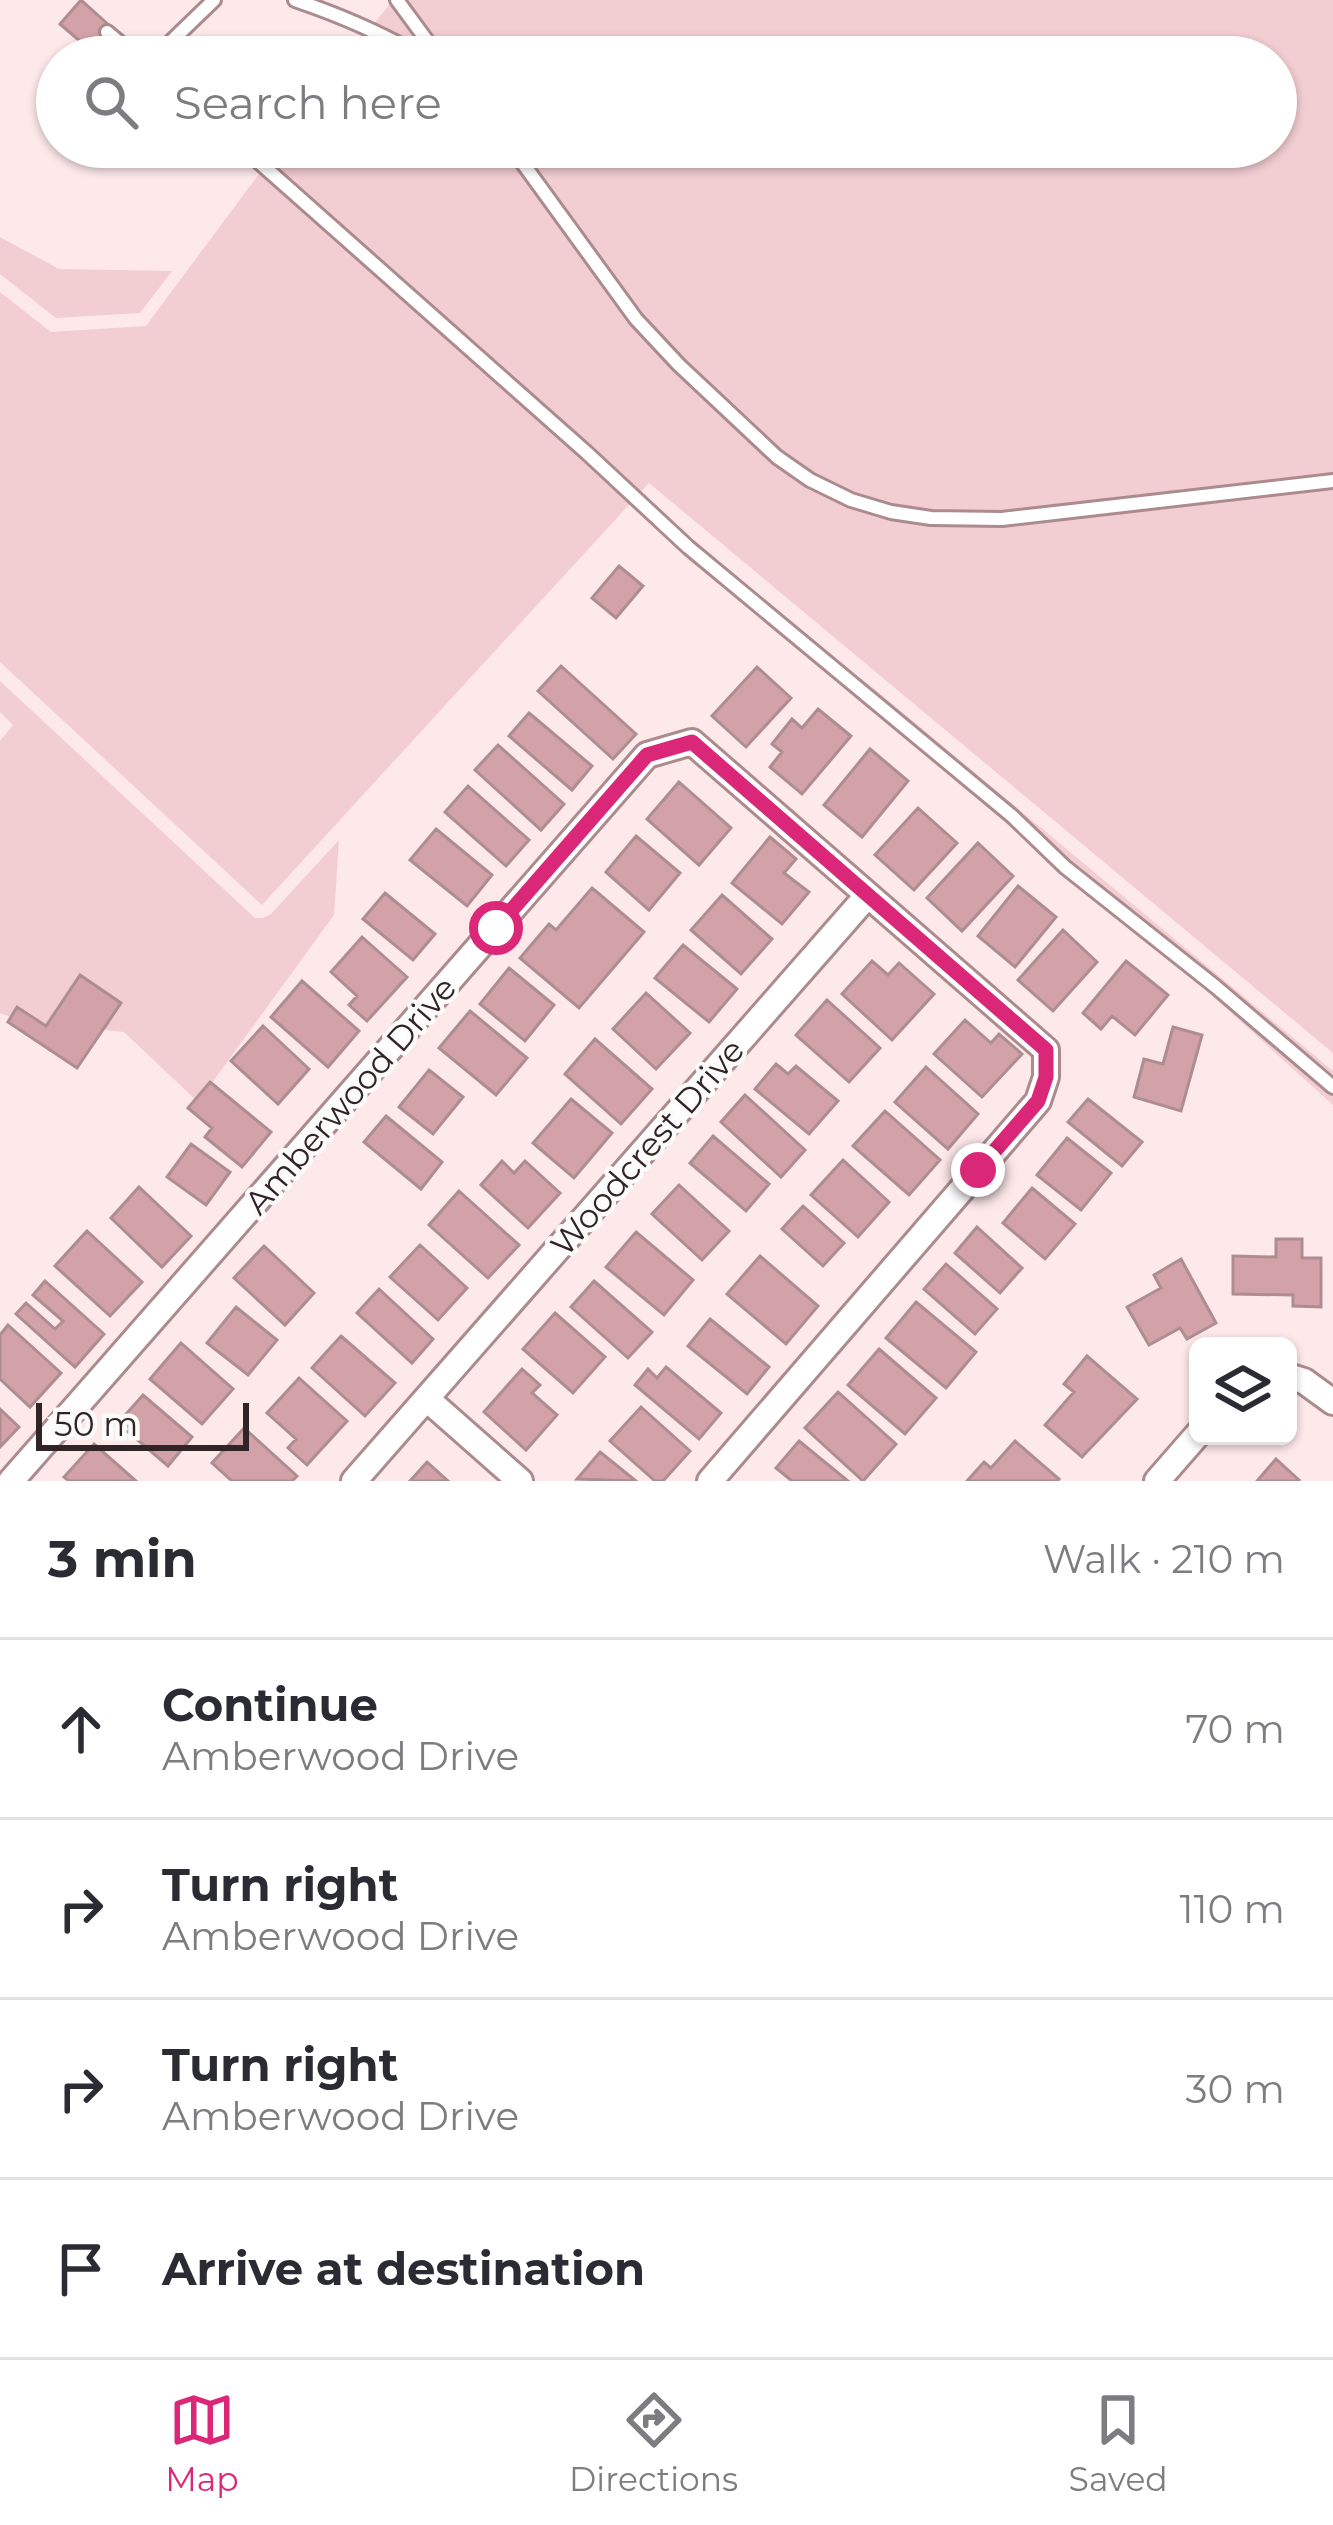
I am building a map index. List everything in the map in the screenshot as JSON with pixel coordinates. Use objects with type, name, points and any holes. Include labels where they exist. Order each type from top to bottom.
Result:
[{"type":"street","name":"Amberwood Drive","points":[[11,1481],[647,755],[692,742],[1046,1050],[1046,1077],[1038,1101],[710,1481]]},
{"type":"street","name":"Woodcrest Drive","points":[[427,1399],[867,896]]},
{"type":"street","points":[[1297,1379],[1333,1402]]},
{"type":"street","points":[[354,1481],[427,1399],[520,1481]]},
{"type":"street","points":[[1157,1481],[1189,1444]]},
{"type":"lane","points":[[177,36],[214,0]]},
{"type":"lane","points":[[295,0],[384,36]]},
{"type":"lane","points":[[397,0],[424,36]]},
{"type":"lane","points":[[107,32],[112,36]]},
{"type":"lane","points":[[266,168],[688,547],[1333,1087]]},
{"type":"lane","points":[[526,168],[636,319],[679,365],[777,457],[851,500],[931,518],[1002,519],[1333,481]]},
{"type":"shaded area","points":[[393,0],[1333,0],[1333,1053],[649,483],[262,905],[0,662],[0,292],[51,332],[146,326],[263,168],[1297,168],[1297,36],[365,36]]},
{"type":"shaded area","points":[[0,237],[59,269],[172,271],[140,313],[56,318],[0,274]]},
{"type":"shaded area","points":[[860,677],[1333,1071],[1333,1105]]},
{"type":"shaded area","points":[[0,681],[255,918],[271,914],[339,840],[334,915],[198,1102],[124,1032],[24,1022],[0,1013],[0,741],[13,725],[0,712]]},
{"type":"building","points":[[81,0],[111,27],[103,36],[74,36],[60,24]]},
{"type":"building","points":[[619,566],[643,586],[616,618],[592,598]]},
{"type":"building","points":[[561,666],[636,734],[613,759],[538,691]]},
{"type":"building","points":[[757,667],[791,698],[746,747],[712,716]]},
{"type":"building","points":[[818,709],[851,736],[802,794],[770,767],[782,752],[772,744],[792,719],[802,728]]},
{"type":"building","points":[[529,713],[592,766],[572,790],[509,736]]},
{"type":"building","points":[[498,745],[564,804],[541,830],[475,770]]},
{"type":"building","points":[[870,749],[908,781],[862,837],[824,805]]},
{"type":"building","points":[[679,782],[731,828],[699,865],[647,819]]},
{"type":"building","points":[[468,786],[529,840],[506,866],[445,812]]},
{"type":"building","points":[[918,808],[957,843],[914,890],[875,855]]},
{"type":"building","points":[[436,829],[492,875],[467,906],[410,860]]},
{"type":"building","points":[[636,836],[680,873],[649,910],[606,872]]},
{"type":"building","points":[[770,837],[796,859],[784,873],[809,892],[782,924],[732,883]]},
{"type":"building","points":[[978,843],[1013,876],[962,931],[927,898]]},
{"type":"building","points":[[1018,886],[1056,917],[1015,967],[978,936]]},
{"type":"building","points":[[592,888],[644,932],[579,1008],[520,958],[549,924],[556,930]]},
{"type":"building","points":[[385,893],[435,934],[413,960],[363,919]]},
{"type":"building","points":[[722,895],[772,939],[741,974],[691,930]]},
{"type":"building","points":[[1063,930],[1097,962],[1053,1011],[1018,980]]},
{"type":"building","points":[[362,937],[407,977],[367,1021],[349,1005],[357,996],[331,972]]},
{"type":"building","points":[[683,945],[737,989],[709,1022],[655,978]]},
{"type":"building","points":[[872,961],[888,975],[899,963],[934,994],[892,1040],[842,994]]},
{"type":"building","points":[[1126,961],[1168,995],[1135,1035],[1112,1016],[1101,1029],[1083,1013]]},
{"type":"building","points":[[509,968],[554,1005],[525,1041],[480,1004]]},
{"type":"building","points":[[80,975],[121,1003],[77,1068],[8,1022],[17,1007],[46,1026]]},
{"type":"building","points":[[302,981],[359,1031],[328,1067],[271,1017]]},
{"type":"building","points":[[646,993],[690,1033],[656,1069],[613,1029]]},
{"type":"building","points":[[827,1000],[880,1048],[849,1082],[796,1035]]},
{"type":"building","points":[[470,1011],[527,1058],[496,1095],[439,1048]]},
{"type":"building","points":[[965,1020],[991,1043],[999,1034],[1022,1054],[982,1097],[934,1054]]},
{"type":"building","points":[[263,1026],[309,1069],[278,1104],[231,1061]]},
{"type":"building","points":[[1173,1027],[1202,1035],[1181,1111],[1134,1097],[1144,1059],[1163,1064]]},
{"type":"building","points":[[595,1039],[652,1089],[621,1124],[565,1074]]},
{"type":"building","points":[[776,1064],[788,1074],[796,1066],[838,1101],[809,1134],[755,1089]]},
{"type":"building","points":[[926,1067],[978,1114],[948,1149],[895,1102]]},
{"type":"building","points":[[429,1070],[463,1097],[433,1134],[399,1107]]},
{"type":"building","points":[[210,1082],[271,1132],[242,1167],[205,1137],[212,1128],[188,1108]]},
{"type":"building","points":[[745,1095],[805,1150],[781,1177],[721,1122]]},
{"type":"building","points":[[571,1099],[612,1133],[574,1178],[533,1143]]},
{"type":"building","points":[[1088,1099],[1142,1142],[1122,1166],[1068,1122]]},
{"type":"building","points":[[885,1111],[940,1160],[909,1195],[853,1146]]},
{"type":"building","points":[[386,1116],[442,1162],[421,1189],[364,1142]]},
{"type":"building","points":[[713,1136],[769,1184],[746,1211],[690,1163]]},
{"type":"building","points":[[1067,1138],[1111,1173],[1081,1210],[1037,1175]]},
{"type":"building","points":[[191,1144],[230,1172],[206,1205],[167,1177]]},
{"type":"building","points":[[843,1160],[889,1202],[858,1237],[811,1195]]},
{"type":"building","points":[[502,1161],[514,1173],[525,1161],[560,1193],[528,1228],[481,1185]]},
{"type":"building","points":[[679,1185],[729,1231],[702,1260],[652,1214]]},
{"type":"building","points":[[139,1187],[191,1236],[162,1267],[111,1218]]},
{"type":"building","points":[[1032,1188],[1075,1224],[1045,1259],[1003,1223]]},
{"type":"building","points":[[459,1191],[519,1245],[488,1278],[429,1225]]},
{"type":"building","points":[[803,1206],[844,1243],[823,1266],[782,1229]]},
{"type":"building","points":[[977,1227],[1022,1268],[1000,1293],[955,1253]]},
{"type":"building","points":[[87,1231],[142,1282],[110,1316],[55,1266]]},
{"type":"building","points":[[636,1232],[693,1280],[664,1315],[606,1267]]},
{"type":"building","points":[[1276,1239],[1302,1239],[1302,1258],[1321,1258],[1321,1307],[1293,1306],[1293,1295],[1233,1294],[1233,1256],[1276,1257]]},
{"type":"building","points":[[420,1245],[467,1288],[438,1320],[390,1277]]},
{"type":"building","points":[[264,1246],[314,1293],[285,1325],[234,1278]]},
{"type":"building","points":[[760,1256],[818,1306],[786,1344],[727,1294]]},
{"type":"building","points":[[1181,1259],[1216,1323],[1187,1339],[1180,1328],[1149,1345],[1127,1307],[1161,1288],[1154,1275]]},
{"type":"building","points":[[946,1264],[997,1309],[975,1334],[924,1289]]},
{"type":"building","points":[[45,1281],[104,1334],[75,1367],[16,1314],[26,1303],[55,1329],[63,1321],[33,1295]]},
{"type":"building","points":[[594,1281],[652,1332],[628,1358],[571,1307]]},
{"type":"building","points":[[379,1289],[433,1339],[412,1363],[357,1313]]},
{"type":"building","points":[[916,1302],[976,1352],[946,1388],[886,1338]]},
{"type":"building","points":[[236,1307],[277,1340],[248,1375],[207,1343]]},
{"type":"building","points":[[555,1313],[605,1357],[573,1393],[523,1349]]},
{"type":"building","points":[[710,1319],[769,1367],[747,1394],[688,1346]]},
{"type":"building","points":[[8,1325],[61,1373],[30,1407],[0,1379],[0,1335]]},
{"type":"building","points":[[341,1336],[395,1383],[365,1416],[312,1368]]},
{"type":"building","points":[[181,1343],[233,1389],[202,1424],[150,1379]]},
{"type":"building","points":[[879,1349],[936,1398],[905,1434],[848,1385]]},
{"type":"building","points":[[1087,1356],[1137,1399],[1082,1457],[1045,1425],[1074,1392],[1064,1384]]},
{"type":"building","points":[[666,1367],[721,1413],[699,1439],[635,1385],[648,1369],[657,1378]]},
{"type":"building","points":[[522,1369],[540,1385],[532,1393],[557,1415],[526,1450],[484,1412]]},
{"type":"building","points":[[299,1378],[347,1421],[307,1465],[288,1448],[296,1439],[267,1413]]},
{"type":"building","points":[[838,1392],[896,1444],[863,1481],[805,1428]]},
{"type":"building","points":[[143,1395],[192,1437],[168,1466],[118,1423]]},
{"type":"building","points":[[641,1407],[690,1451],[663,1481],[655,1481],[610,1441]]},
{"type":"building","points":[[0,1409],[19,1427],[0,1447]]},
{"type":"building","points":[[244,1428],[297,1476],[292,1481],[232,1481],[212,1463]]},
{"type":"building","points":[[799,1441],[848,1481],[792,1481],[776,1468]]},
{"type":"building","points":[[1015,1441],[1059,1479],[967,1481],[984,1462],[991,1468]]},
{"type":"building","points":[[94,1444],[136,1481],[69,1481],[64,1477]]},
{"type":"building","points":[[600,1452],[636,1481],[577,1479]]},
{"type":"building","points":[[1276,1459],[1299,1480],[1257,1481]]},
{"type":"building","points":[[427,1462],[448,1481],[410,1481]]},
{"type":"route","points":[[496,928],[647,755],[692,742],[1046,1050],[1046,1077],[1038,1101],[978,1170]]}]
